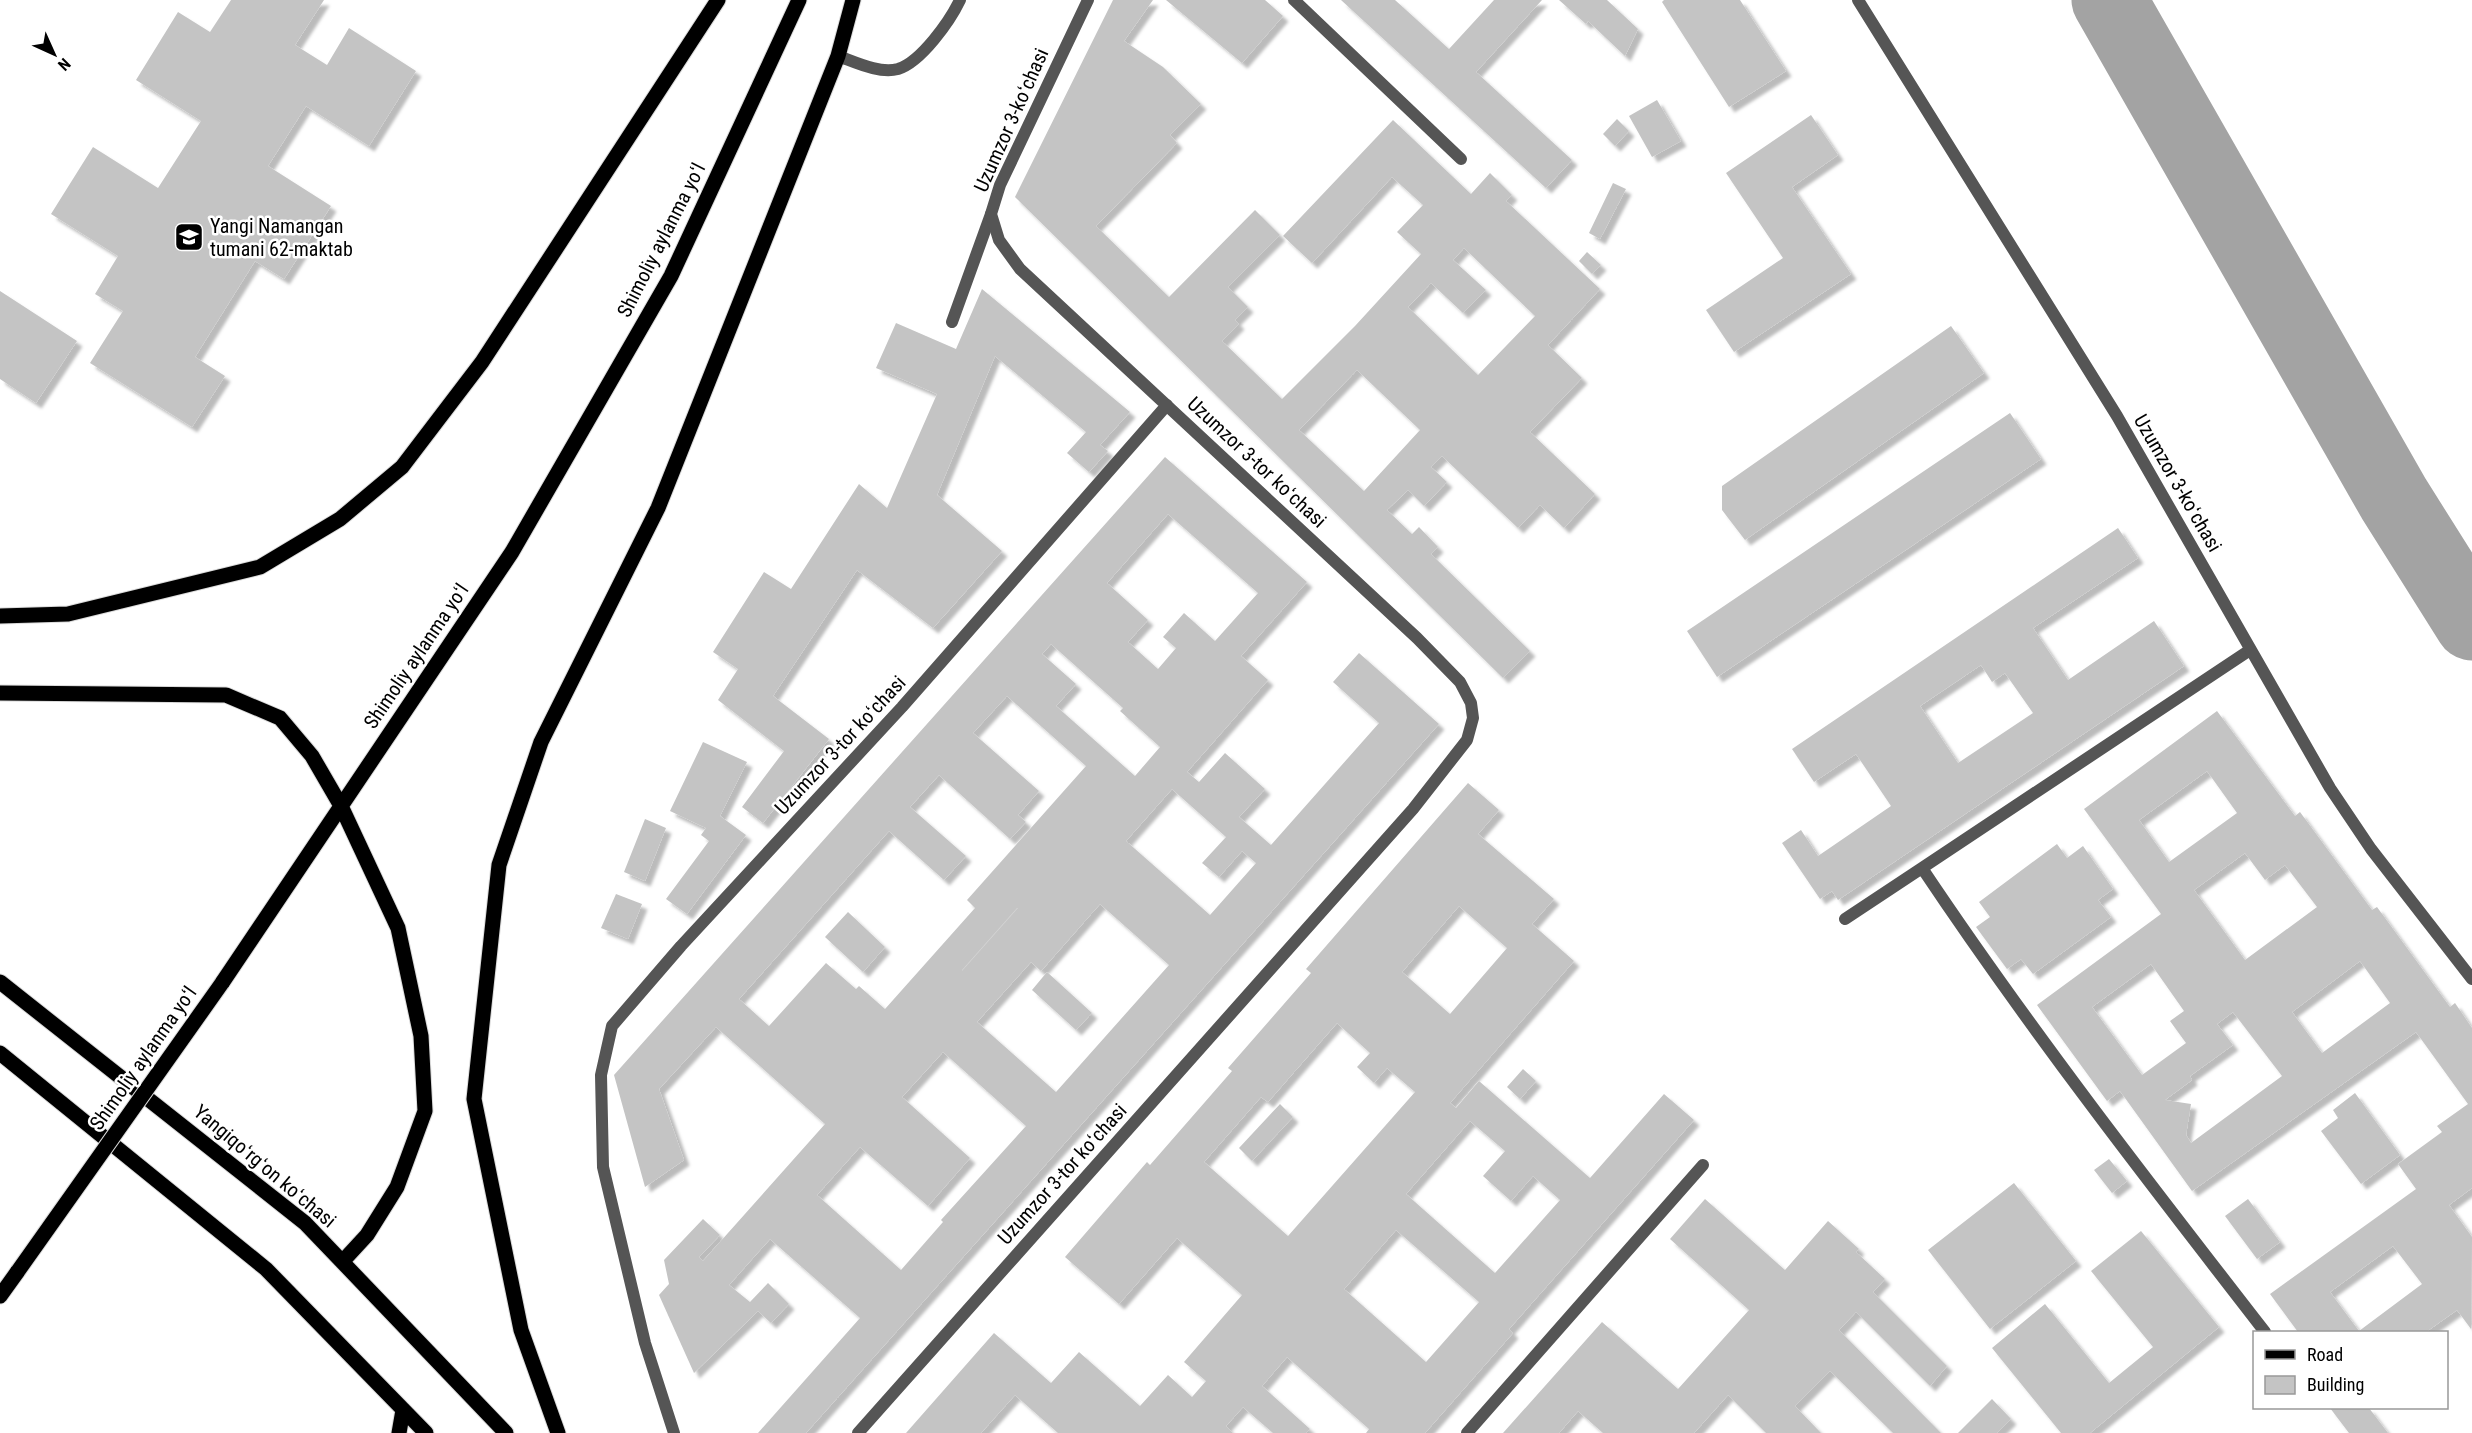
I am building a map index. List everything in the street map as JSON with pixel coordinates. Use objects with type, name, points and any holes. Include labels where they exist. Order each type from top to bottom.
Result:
[{"type":"main road","points":[[0,616],[68,614],[260,567],[340,519],[402,467],[482,362],[718,0]]},
{"type":"main road","name":"Shimoliy aylanma yoʻl","points":[[0,1296],[222,983],[512,552],[665,286],[799,0]]},
{"type":"main road","points":[[558,1433],[521,1330],[474,1099],[499,865],[541,742],[657,508],[838,56],[853,0]]},
{"type":"main road","points":[[0,693],[226,695],[280,718],[312,756],[341,806],[398,928],[421,1036],[425,1111],[397,1187],[367,1235],[343,1262]]},
{"type":"main road","name":"Yangiqoʻrgʻon koʻchasi","points":[[0,982],[305,1223],[506,1433]]},
{"type":"main road","points":[[0,1053],[266,1269],[426,1433]]},
{"type":"main road","points":[[399,1433],[403,1410]]},
{"type":"street","points":[[838,56],[874,68],[898,69],[914,59],[938,37],[960,0]]},
{"type":"street","name":"Uzumzor 3-koʻchasi","points":[[1088,0],[1000,185],[991,214],[999,240],[1020,269],[1167,405]]},
{"type":"street","points":[[1294,0],[1461,159]]},
{"type":"street","name":"Uzumzor 3-koʻchasi","points":[[1858,0],[2117,416],[2330,788],[2359,832],[2472,979]]},
{"type":"street","points":[[952,322],[991,214]]},
{"type":"street","name":"Uzumzor 3-tor koʻchasi","points":[[674,1433],[645,1343],[603,1167],[600,1075],[612,1026],[681,946],[902,707],[1167,405],[1417,638],[1460,682],[1471,703],[1473,718],[1467,740],[1413,809],[858,1433]]},
{"type":"street","points":[[1845,919],[2250,650]]},
{"type":"street","points":[[1922,867],[1972,942],[2122,1149],[2264,1331]]},
{"type":"street","points":[[1467,1433],[1703,1165]]},
{"type":"building","points":[[231,0],[324,0],[295,45],[327,65],[349,28],[416,71],[369,146],[306,106],[268,166],[331,206],[284,279],[255,261],[195,357],[225,376],[192,427],[90,363],[123,311],[95,294],[118,256],[51,214],[93,147],[158,188],[201,121],[136,80],[178,12],[210,32]]},
{"type":"building","points":[[1113,0],[1153,0],[1124,41],[1163,67],[1201,104],[1170,135],[1177,143],[1096,226],[1169,297],[1255,210],[1280,235],[1228,287],[1248,307],[1235,320],[1239,324],[1222,341],[1282,399],[1355,326],[1421,254],[1397,232],[1423,205],[1392,177],[1312,263],[1283,236],[1393,120],[1471,194],[1490,173],[1512,195],[1506,201],[1600,289],[1548,345],[1582,378],[1530,432],[1595,494],[1564,528],[1540,505],[1518,528],[1442,456],[1431,467],[1447,482],[1424,506],[1408,490],[1387,510],[1412,534],[1419,527],[1438,547],[1431,554],[1530,651],[1503,678],[1015,197]],"holes":[[[1464,248],[1535,316],[1478,375],[1408,307],[1431,283],[1463,313],[1486,290],[1453,260]],[[1357,370],[1420,430],[1364,491],[1299,430]]]},
{"type":"building","points":[[1166,0],[1265,0],[1283,16],[1242,63]]},
{"type":"building","points":[[1341,0],[1395,0],[1449,49],[1494,0],[1542,0],[1476,72],[1572,160],[1546,188]]},
{"type":"building","points":[[1559,0],[1607,0],[1638,29],[1625,56],[1588,21],[1586,24]]},
{"type":"building","points":[[1664,0],[1740,0],[1786,71],[1729,107],[1662,2]]},
{"type":"building","points":[[1657,100],[1681,141],[1652,157],[1629,116]]},
{"type":"building","points":[[1811,115],[1838,155],[1792,187],[1851,274],[1734,352],[1706,310],[1783,258],[1726,173]]},
{"type":"building","points":[[1617,119],[1629,131],[1615,146],[1603,134]]},
{"type":"building","points":[[1613,183],[1626,189],[1600,239],[1589,233]]},
{"type":"building","points":[[1587,252],[1601,265],[1592,274],[1579,261]]},
{"type":"building","points":[[982,289],[1130,412],[1100,445],[1108,451],[1089,472],[1067,453],[1086,432],[995,356],[937,495],[1002,551],[933,628],[857,570],[773,696],[829,739],[763,823],[742,807],[784,751],[718,700],[738,669],[713,652],[764,572],[791,589],[859,484],[887,508],[937,394],[876,368],[896,323],[956,349]]},
{"type":"building","points":[[0,291],[77,341],[36,403],[0,379]]},
{"type":"building","points":[[1951,326],[1984,373],[1745,540],[1722,510],[1722,486]]},
{"type":"building","points":[[2010,413],[2041,459],[1717,677],[1687,631]]},
{"type":"building","points":[[1165,457],[1307,582],[1241,656],[1268,680],[1187,772],[1199,782],[1225,753],[1265,789],[1239,817],[1271,845],[1379,723],[1333,682],[1359,653],[1439,724],[806,1433],[758,1433],[860,1318],[770,1239],[729,1285],[750,1302],[768,1283],[789,1304],[771,1323],[758,1311],[694,1373],[659,1295],[669,1284],[664,1260],[703,1219],[720,1235],[699,1257],[703,1261],[825,1124],[716,1027],[659,1089],[684,1160],[645,1187],[614,1075]],"holes":[[[1168,514],[1258,593],[1215,641],[1184,613],[1163,637],[1176,648],[1158,669],[1128,642],[1148,620],[1107,583]],[[1051,644],[1123,708],[1120,711],[1160,747],[1135,776],[1056,706],[1076,684],[1042,654]],[[1007,696],[1086,766],[967,900],[975,908],[885,1009],[859,986],[856,989],[826,963],[769,1026],[739,999],[889,831],[944,880],[966,856],[910,807],[939,775],[1010,839],[1026,822],[1018,815],[1039,791],[973,733]],[[1172,789],[1226,837],[1202,863],[1219,877],[1242,851],[1256,863],[1210,915],[1126,841]],[[1100,904],[1169,965],[1056,1092],[977,1022],[1031,962],[1041,971]],[[1017,908],[1018,908],[962,971]],[[943,1052],[1026,1126],[941,1220],[943,1222],[901,1270],[817,1195],[860,1147],[928,1206],[970,1158],[902,1097]]]},
{"type":"building","points":[[2118,528],[2138,558],[2033,628],[2068,680],[2154,621],[2184,666],[1838,900],[1832,891],[1820,899],[1782,843],[1801,830],[1818,856],[1891,806],[1856,754],[1814,782],[1792,749]],"holes":[[[1981,665],[1992,682],[2005,673],[2033,713],[1958,763],[1920,706]]]},
{"type":"building","points":[[2217,711],[2295,816],[2300,812],[2372,910],[2377,907],[2450,1007],[2455,1003],[2472,1028],[2472,1188],[2449,1205],[2472,1237],[2471,1329],[2457,1310],[2427,1331],[2359,1331],[2297,1331],[2270,1294],[2416,1189],[2398,1164],[2442,1132],[2437,1126],[2468,1104],[2416,1032],[2192,1191],[2120,1091],[2107,1101],[2037,1005],[2161,914],[2084,809]],"holes":[[[2207,771],[2237,813],[2169,862],[2139,820]],[[2245,853],[2265,880],[2285,865],[2317,907],[2245,960],[2194,890]],[[2360,961],[2390,1003],[2322,1053],[2292,1012]],[[2151,964],[2184,1011],[2170,1021],[2186,1043],[2142,1075],[2092,1007]],[[2233,1012],[2282,1076],[2191,1143],[2186,1135],[2191,1104],[2165,1100],[2192,1080],[2190,1076],[2233,1045],[2217,1024]],[[2393,1246],[2422,1284],[2359,1331],[2330,1292]]]},
{"type":"building","points":[[703,742],[747,762],[720,816],[746,835],[687,914],[666,899],[709,841],[701,835],[706,828],[670,811]]},
{"type":"building","points":[[1468,783],[1499,810],[1478,834],[1554,899],[1532,924],[1574,961],[1450,1103],[1456,1108],[1479,1081],[1590,1178],[1664,1094],[1694,1120],[1509,1329],[1513,1333],[1425,1433],[1366,1433],[1369,1429],[1287,1357],[1262,1386],[1310,1429],[1306,1433],[1273,1433],[1243,1407],[1226,1426],[1233,1433],[1058,1433],[1015,1395],[981,1433],[906,1433],[994,1333],[1051,1383],[1079,1352],[1140,1406],[1168,1375],[1192,1397],[1206,1381],[1184,1362],[1242,1295],[1177,1238],[1119,1304],[1065,1257],[1147,1162],[1150,1165],[1232,1071],[1228,1068],[1311,973],[1306,969]],"holes":[[[1459,906],[1507,948],[1450,1014],[1402,972]],[[1337,1023],[1370,1053],[1357,1067],[1374,1083],[1387,1068],[1415,1092],[1288,1236],[1204,1162],[1261,1097],[1268,1102]],[[1470,1121],[1505,1151],[1483,1176],[1511,1201],[1533,1176],[1560,1200],[1495,1273],[1406,1194]],[[1396,1230],[1479,1302],[1426,1362],[1344,1289]]]},
{"type":"building","points":[[645,819],[666,828],[645,881],[624,872]]},
{"type":"building","points":[[2057,844],[2067,858],[2083,846],[2113,889],[2098,900],[2111,917],[2033,974],[2021,959],[2007,969],[1976,927],[1990,917],[1979,902]]},
{"type":"building","points":[[616,894],[642,904],[628,939],[601,928]]},
{"type":"building","points":[[848,912],[885,947],[863,972],[825,937]]},
{"type":"building","points":[[1047,972],[1092,1013],[1076,1030],[1032,990]]},
{"type":"building","points":[[1523,1069],[1536,1081],[1520,1099],[1507,1087]]},
{"type":"building","points":[[2355,1093],[2400,1155],[2361,1184],[2321,1131],[2338,1118],[2333,1110]]},
{"type":"building","points":[[1280,1104],[1293,1117],[1252,1161],[1239,1148]]},
{"type":"building","points":[[2109,1159],[2127,1181],[2112,1193],[2094,1170]]},
{"type":"building","points":[[2014,1183],[2076,1261],[1990,1329],[1928,1250]]},
{"type":"building","points":[[1705,1199],[1785,1270],[1828,1221],[1859,1249],[1856,1252],[1885,1279],[1873,1292],[1947,1366],[1930,1386],[1856,1312],[1839,1330],[1941,1433],[1893,1433],[1830,1371],[1795,1406],[1821,1433],[1766,1433],[1728,1395],[1694,1433],[1603,1433],[1578,1411],[1559,1433],[1503,1433],[1602,1322],[1678,1389],[1749,1310],[1670,1239]]},
{"type":"building","points":[[2248,1199],[2280,1242],[2257,1259],[2225,1216]]},
{"type":"building","points":[[2141,1231],[2219,1327],[2090,1433],[2061,1433],[1992,1348],[2045,1304],[2109,1383],[2153,1347],[2091,1271]]},
{"type":"building","points":[[1992,1399],[2011,1419],[1997,1433],[1958,1433]]},
{"type":"building","points":[[2331,1409],[2370,1409],[2388,1433],[2349,1433]]},
{"type":"waterway","points":[[2109,0],[2394,499],[2472,623]]},
{"type":"place","name":"Yangi Namangan tumani 62-maktab","points":[[189,237]]}]
